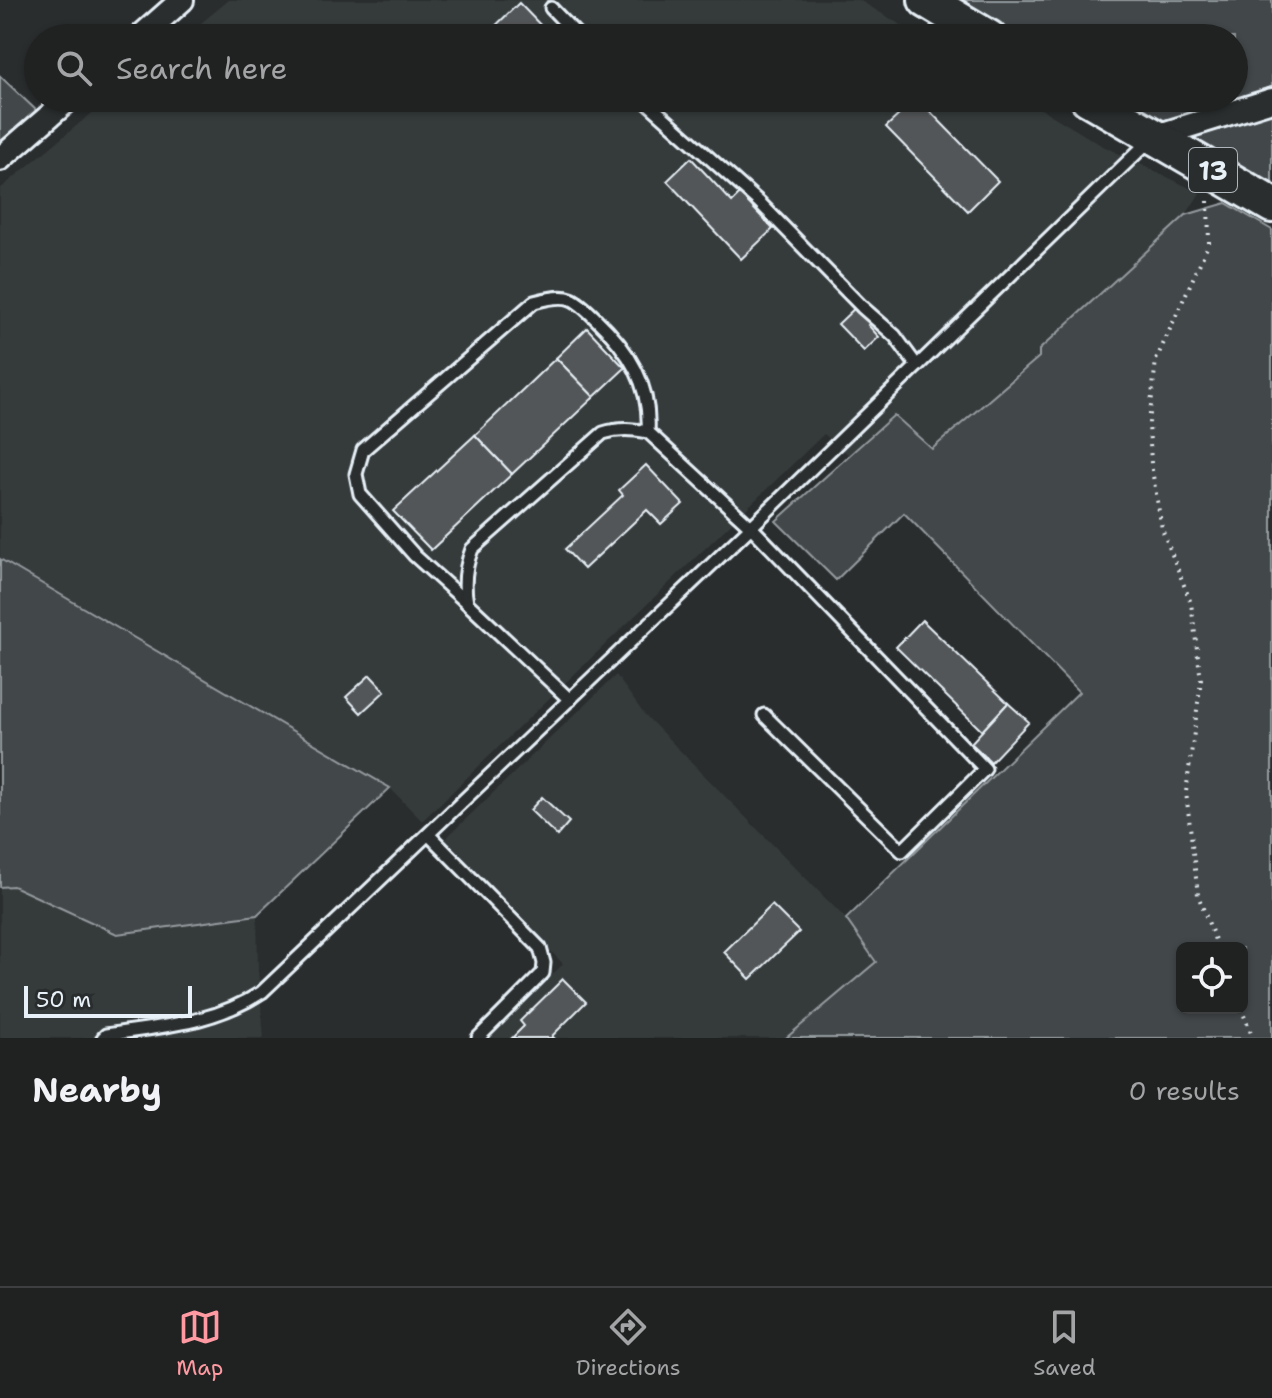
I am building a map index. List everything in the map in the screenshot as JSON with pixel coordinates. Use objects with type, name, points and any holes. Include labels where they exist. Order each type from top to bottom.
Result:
[{"type":"main road","points":[[926,0],[966,24]]},
{"type":"main road","name":"13","points":[[1111,112],[1272,205]]},
{"type":"street","points":[[155,24],[182,0]]},
{"type":"street","points":[[1248,107],[1272,100]]},
{"type":"street","points":[[0,159],[54,112]]},
{"type":"street","points":[[1153,137],[1233,112]]},
{"type":"lane","points":[[551,8],[566,24]]},
{"type":"lane","points":[[658,112],[759,202],[862,307],[895,336],[917,366]]},
{"type":"lane","points":[[103,1038],[106,1035],[197,1021],[245,1003],[262,992],[751,527],[1153,137]]},
{"type":"lane","points":[[570,700],[415,556],[360,494],[356,474],[363,450],[534,302],[557,298],[571,298],[608,330],[621,346],[642,381],[649,414],[648,432]]},
{"type":"lane","points":[[467,603],[464,579],[472,549],[603,433],[623,429],[648,432],[751,527],[985,769],[902,851],[764,715]]},
{"type":"lane","points":[[429,835],[540,948],[543,955],[543,973],[478,1038]]},
{"type":"path","points":[[1207,166],[1209,243],[1156,360],[1149,423],[1151,464],[1162,529],[1191,603],[1201,680],[1186,792],[1198,895],[1216,942]]},
{"type":"path","points":[[1243,1014],[1253,1038]]},
{"type":"shaded area","points":[[229,0],[859,0],[899,24],[200,24]]},
{"type":"shaded area","points":[[953,0],[1272,0],[1272,187],[1144,112],[1248,112],[1248,24],[993,24]]},
{"type":"shaded area","points":[[0,76],[24,99],[24,112],[38,112],[0,145]]},
{"type":"shaded area","points":[[93,112],[1046,112],[1101,145],[1200,193],[1186,215],[897,496],[824,434],[422,821],[390,788],[0,559],[0,189]]},
{"type":"shaded area","points":[[1226,203],[1272,230],[1272,1038],[786,1038],[876,962],[846,919],[1079,692],[904,513],[836,580],[776,521],[894,415],[932,449],[1039,357],[1039,350],[1186,215]]},
{"type":"shaded area","points":[[0,559],[390,788],[257,915],[117,934],[13,886],[0,887]]},
{"type":"shaded area","points":[[616,675],[644,714],[846,919],[876,962],[786,1038],[489,1038],[563,964],[445,839]]},
{"type":"shaded area","points":[[12,886],[117,934],[257,915],[264,1038],[0,1038],[0,887]]},
{"type":"building","points":[[519,3],[539,24],[497,24]]},
{"type":"building","points":[[902,112],[931,112],[998,181],[968,211],[886,127]]},
{"type":"building","points":[[691,158],[732,202],[740,194],[773,229],[741,259],[667,181]]},
{"type":"building","points":[[858,305],[872,320],[868,325],[879,337],[864,351],[838,324]]},
{"type":"building","points":[[587,328],[625,368],[594,397],[556,358]]},
{"type":"building","points":[[556,358],[594,397],[512,474],[475,435]]},
{"type":"building","points":[[475,435],[512,474],[431,550],[393,511]]},
{"type":"building","points":[[646,465],[683,504],[661,524],[647,510],[584,569],[565,549],[623,495],[619,490]]},
{"type":"building","points":[[922,620],[1008,703],[982,731],[896,647]]},
{"type":"building","points":[[370,675],[385,691],[361,713],[346,697]]},
{"type":"building","points":[[1008,703],[1029,722],[991,762],[971,743]]},
{"type":"building","points":[[542,797],[569,822],[557,836],[530,810]]},
{"type":"building","points":[[772,905],[799,932],[750,979],[724,952]]},
{"type":"building","points":[[563,979],[586,1002],[552,1036],[554,1038],[512,1038],[524,1026],[520,1021]]}]
